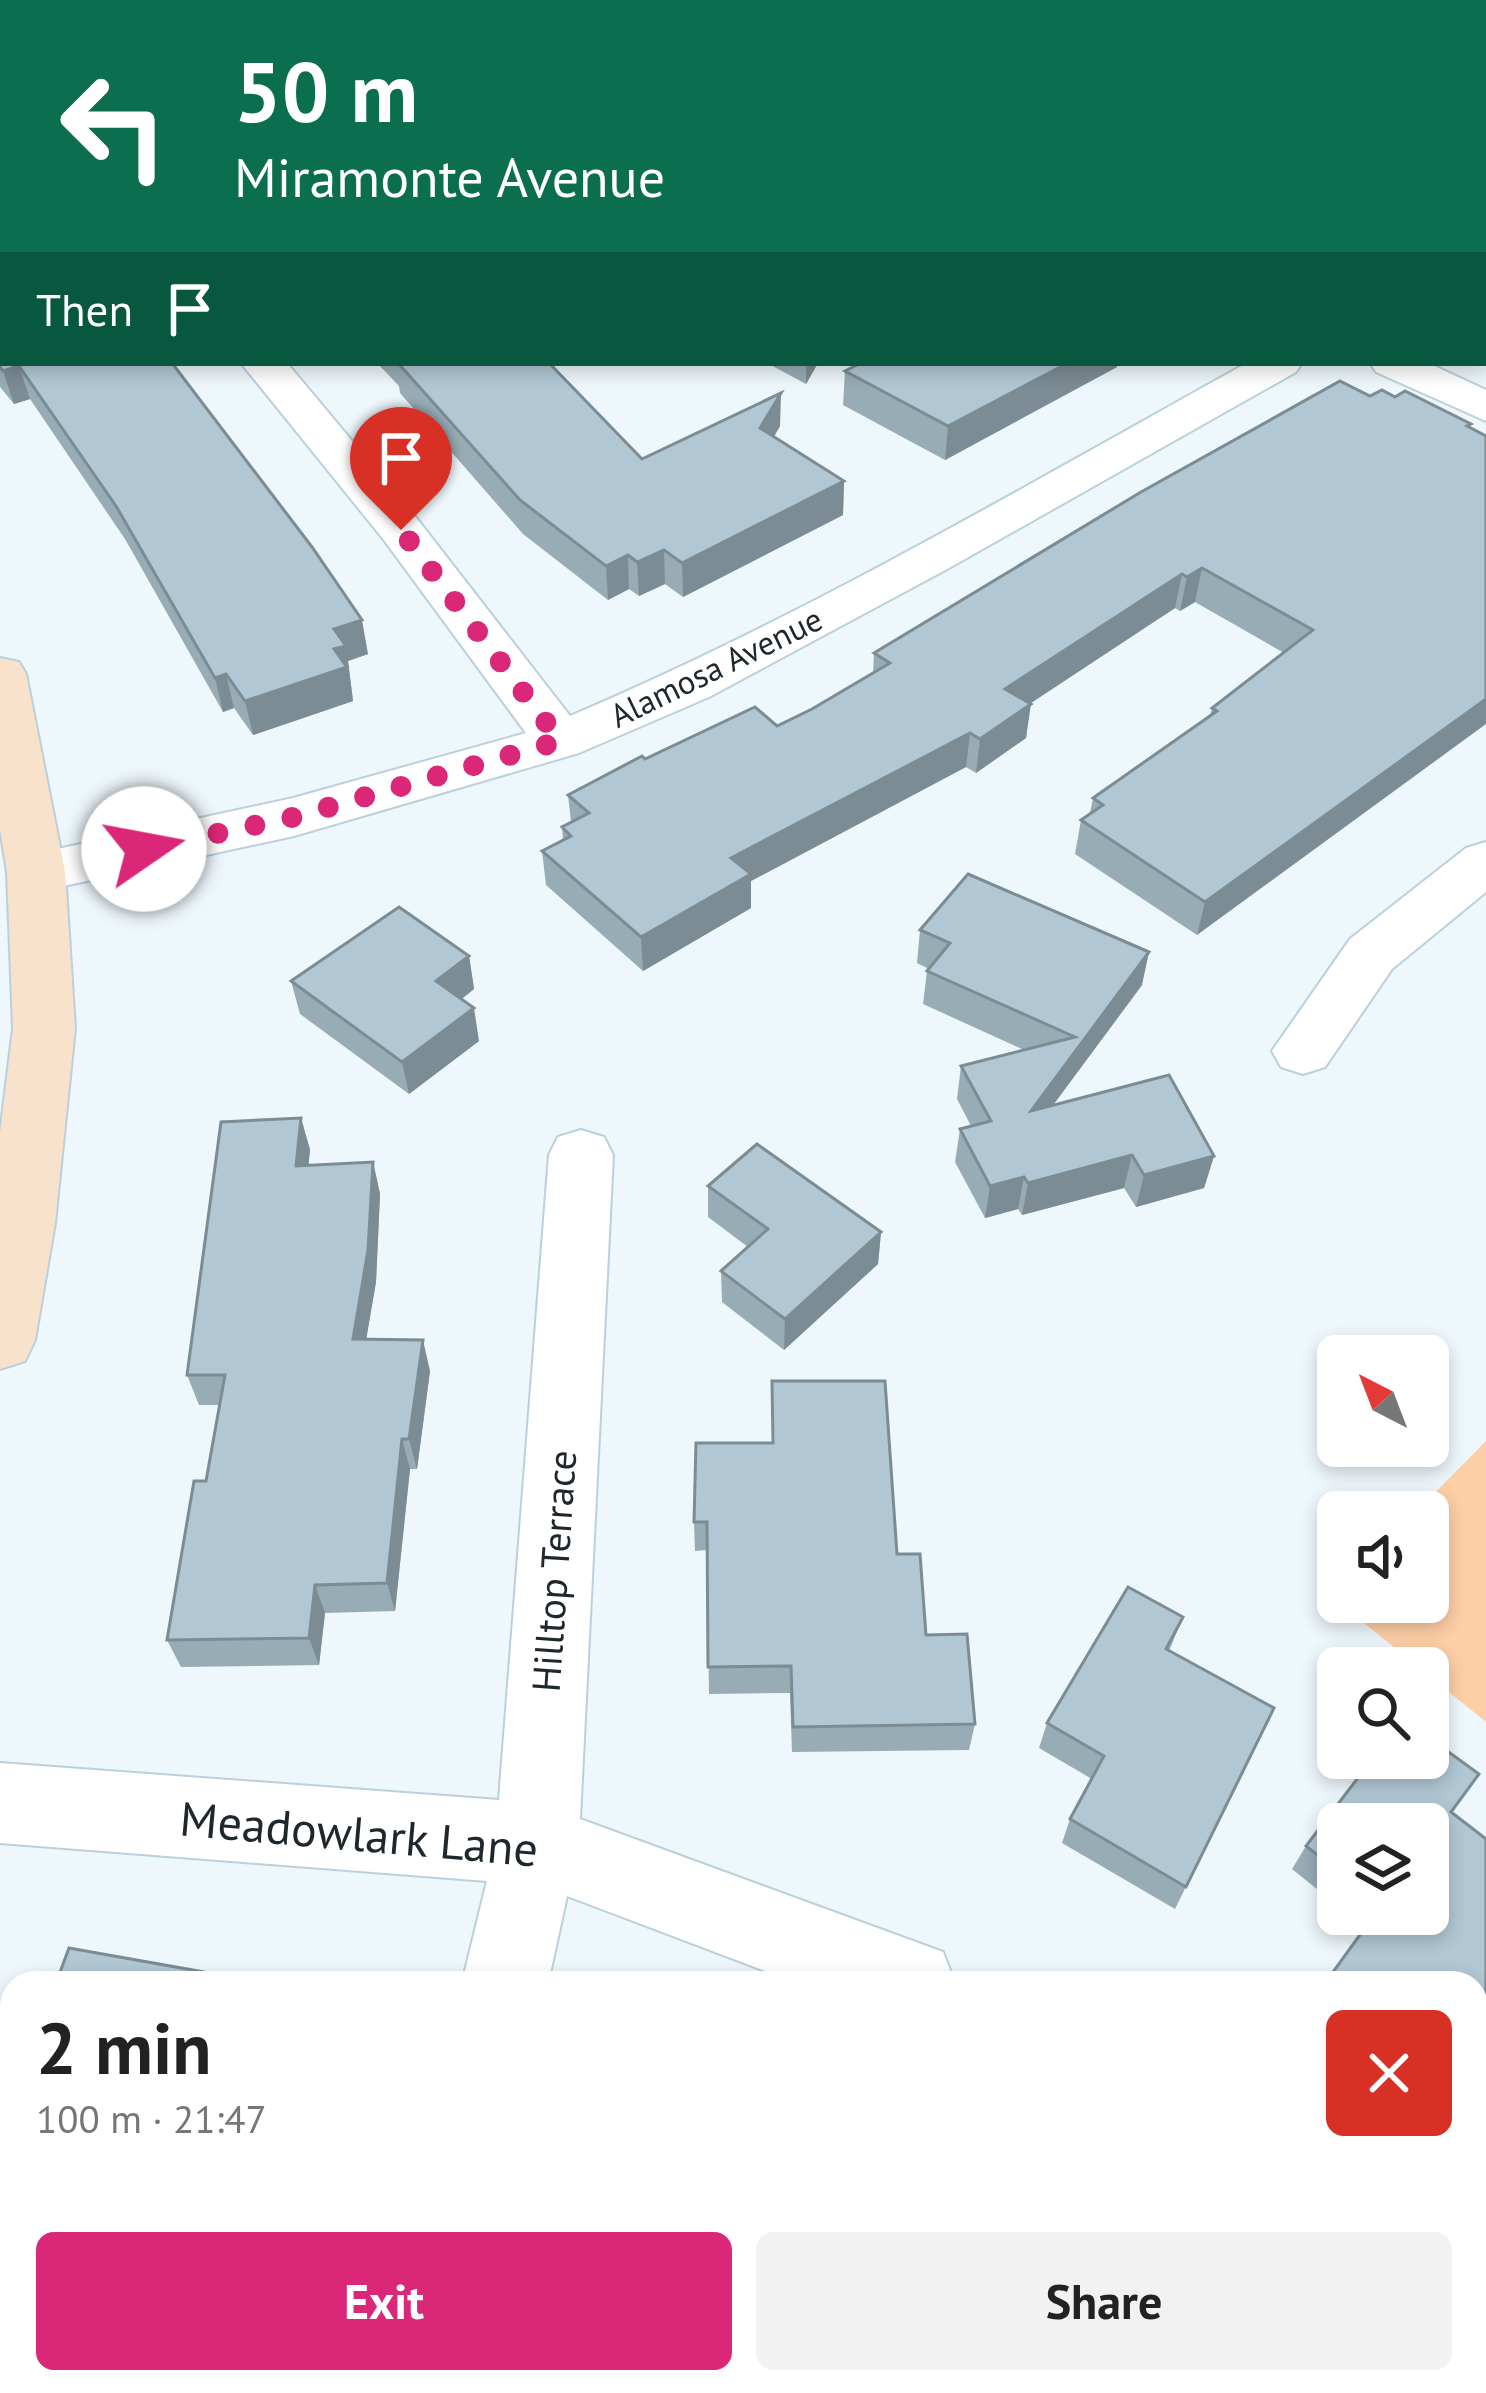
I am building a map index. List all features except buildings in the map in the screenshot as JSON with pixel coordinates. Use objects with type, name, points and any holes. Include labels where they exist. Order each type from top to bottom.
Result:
[{"type":"street","points":[[265,366],[401,530],[560,741]]},
{"type":"street","name":"Alamosa Avenue","points":[[36,872],[294,817],[560,741],[730,664],[932,558],[1275,366]]},
{"type":"street","points":[[1398,366],[1486,407]]},
{"type":"street","points":[[0,674],[36,872],[44,1028],[22,1222],[0,1340]]},
{"type":"street","points":[[1304,1051],[1371,954],[1486,862]]},
{"type":"street","name":"Hilltop Terrace","points":[[509,1971],[537,1844],[581,1156]]},
{"type":"street","name":"Meadowlark Lane","points":[[0,1803],[537,1844],[880,1971]]},
{"type":"shaded area","points":[[1486,1441],[1486,1722],[1449,1692],[1449,1647],[1394,1647],[1364,1623],[1449,1623],[1449,1491],[1437,1491]]},
{"type":"route","points":[[144,849],[294,817],[560,741],[401,530]]}]
